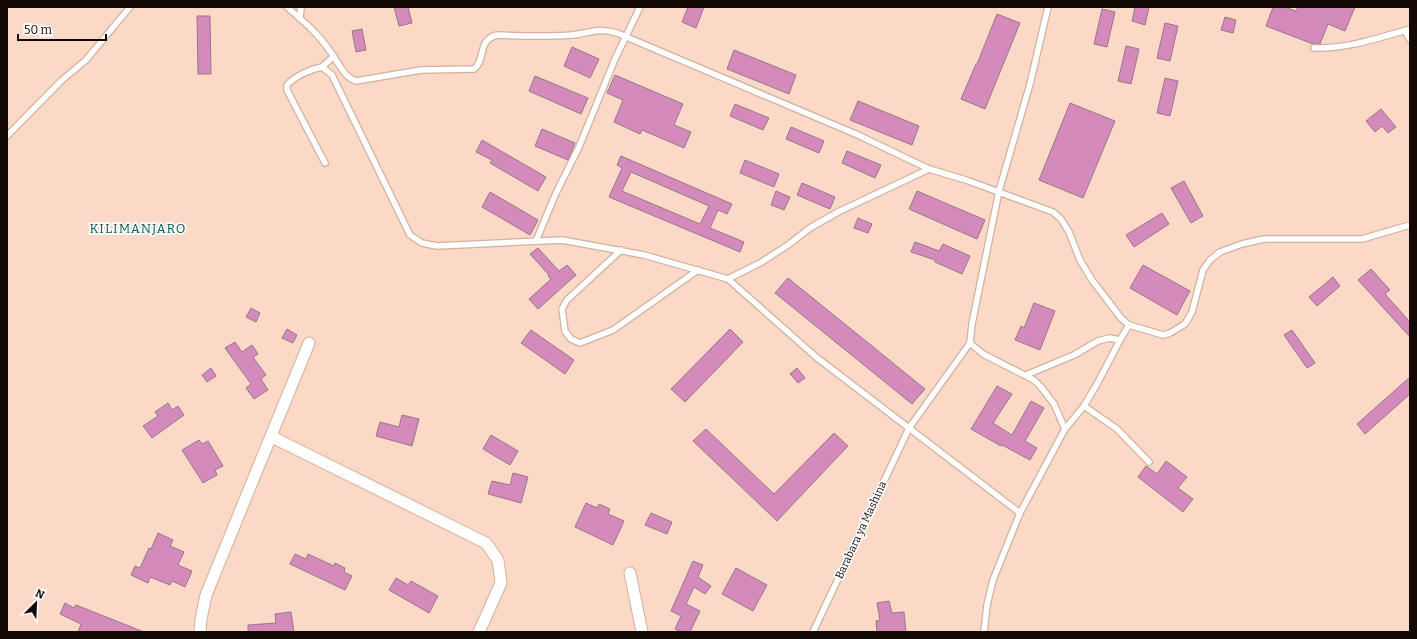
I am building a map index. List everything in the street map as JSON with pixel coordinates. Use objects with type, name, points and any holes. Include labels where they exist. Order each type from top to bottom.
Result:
[{"type":"street","points":[[200,632],[206,595],[272,437],[309,343]]},
{"type":"street","points":[[272,437],[486,542],[498,560],[501,583],[478,632]]},
{"type":"street","points":[[630,573],[642,632]]},
{"type":"lane","points":[[7,136],[61,81],[86,60],[130,7]]},
{"type":"lane","points":[[287,7],[317,33],[334,56],[346,76],[356,81],[421,70],[474,69],[477,66],[483,46],[492,37],[497,36],[573,34],[606,29],[626,36],[858,135],[929,169],[999,191],[1053,212],[1061,219],[1069,232],[1080,260],[1092,280],[1121,318],[1129,325],[1163,335],[1180,329],[1186,324],[1192,312],[1203,270],[1210,260],[1220,252],[1242,244],[1264,239],[1362,238],[1410,225]]},
{"type":"lane","points":[[300,18],[301,7]]},
{"type":"lane","points":[[536,241],[556,193],[579,147],[626,36],[640,7]]},
{"type":"lane","points":[[1048,7],[1030,84],[999,191],[972,324],[970,343],[983,354],[1026,375],[1042,387],[1054,404],[1065,429]]},
{"type":"lane","points":[[1314,48],[1326,48],[1367,42],[1408,30],[1410,40]]},
{"type":"lane","points":[[325,164],[287,90],[287,85],[291,80],[322,67],[334,56]]},
{"type":"lane","points":[[322,67],[332,75],[410,235],[422,243],[437,246],[562,240],[644,255],[728,279],[816,357],[1020,512]]},
{"type":"lane","points":[[728,279],[760,263],[810,228],[838,212],[929,169]]},
{"type":"lane","points":[[621,250],[567,300],[562,309],[565,331],[571,339],[580,343],[613,330],[698,270]]},
{"type":"lane","points":[[984,632],[987,605],[993,580],[1020,512],[1065,429],[1084,406],[1129,325]]},
{"type":"lane","points":[[1026,375],[1074,355],[1098,341],[1108,338],[1120,340]]},
{"type":"lane","name":"Barabara ya Mashina","points":[[813,632],[908,428],[970,343]]},
{"type":"lane","points":[[1084,406],[1117,430],[1149,462]]},
{"type":"building","points":[[394,7],[408,7],[412,23],[399,26]]},
{"type":"building","points":[[688,7],[704,7],[696,28],[682,22]]},
{"type":"building","points":[[1135,7],[1149,7],[1145,25],[1132,21]]},
{"type":"building","points":[[1273,7],[1284,7],[1296,11],[1298,7],[1355,7],[1345,31],[1328,24],[1320,44],[1313,44],[1266,26]]},
{"type":"building","points":[[1102,9],[1115,12],[1107,47],[1094,44]]},
{"type":"building","points":[[997,14],[1020,23],[985,109],[961,99]]},
{"type":"building","points":[[197,16],[210,16],[211,74],[198,74]]},
{"type":"building","points":[[1225,17],[1236,20],[1233,33],[1221,30]]},
{"type":"building","points":[[1165,23],[1178,26],[1170,61],[1157,58]]},
{"type":"building","points":[[362,29],[366,50],[356,52],[352,31]]},
{"type":"building","points":[[1126,46],[1139,49],[1131,84],[1118,81]]},
{"type":"building","points":[[572,47],[599,59],[590,78],[564,66]]},
{"type":"building","points":[[734,50],[796,75],[789,94],[727,69]]},
{"type":"building","points":[[615,75],[683,104],[674,125],[691,132],[684,148],[642,130],[640,134],[614,122],[623,100],[607,93]]},
{"type":"building","points":[[535,76],[588,98],[581,114],[529,91]]},
{"type":"building","points":[[1165,78],[1178,81],[1170,116],[1157,113]]},
{"type":"building","points":[[858,101],[919,126],[912,145],[850,120]]},
{"type":"building","points":[[1070,103],[1115,121],[1083,198],[1039,180]]},
{"type":"building","points":[[735,104],[769,118],[763,130],[730,116]]},
{"type":"building","points":[[1381,109],[1396,127],[1388,133],[1382,126],[1375,132],[1366,121]]},
{"type":"building","points":[[791,127],[824,141],[819,153],[786,139]]},
{"type":"building","points":[[542,129],[575,143],[568,160],[535,146]]},
{"type":"building","points":[[482,140],[546,177],[538,191],[490,163],[492,160],[476,152]]},
{"type":"building","points":[[847,151],[881,165],[875,178],[842,163]]},
{"type":"building","points":[[621,156],[732,204],[727,214],[718,210],[710,228],[744,242],[740,252],[609,197],[622,168],[617,165]],"holes":[[[631,172],[709,206],[700,224],[622,191]]]},
{"type":"building","points":[[745,160],[779,174],[774,187],[740,173]]},
{"type":"building","points":[[1184,181],[1203,216],[1191,223],[1171,188]]},
{"type":"building","points":[[802,183],[835,197],[830,209],[797,195]]},
{"type":"building","points":[[776,191],[790,197],[784,210],[771,205]]},
{"type":"building","points":[[917,191],[985,220],[977,239],[909,209]]},
{"type":"building","points":[[490,192],[538,220],[530,235],[482,207]]},
{"type":"building","points":[[1162,213],[1169,224],[1134,247],[1126,235]]},
{"type":"building","points":[[858,218],[872,224],[868,233],[854,228]]},
{"type":"building","points":[[915,242],[939,251],[943,244],[970,256],[962,274],[935,262],[935,260],[911,252]]},
{"type":"building","points":[[538,248],[559,271],[567,265],[576,275],[538,309],[529,299],[551,279],[530,254]]},
{"type":"building","points":[[1143,265],[1190,291],[1177,315],[1130,288]]},
{"type":"building","points":[[1371,269],[1390,290],[1385,294],[1410,322],[1410,337],[1358,280]]},
{"type":"building","points":[[1333,277],[1340,286],[1317,306],[1309,297]]},
{"type":"building","points":[[788,278],[925,389],[912,404],[775,293]]},
{"type":"building","points":[[1034,303],[1055,311],[1040,350],[1015,340],[1021,326],[1024,328]]},
{"type":"building","points":[[251,308],[260,313],[256,322],[246,317]]},
{"type":"building","points":[[287,329],[297,335],[293,343],[282,338]]},
{"type":"building","points":[[730,329],[743,342],[685,402],[671,389]]},
{"type":"building","points":[[531,330],[574,360],[565,374],[521,343]]},
{"type":"building","points":[[1292,330],[1315,363],[1307,368],[1284,335]]},
{"type":"building","points":[[235,342],[242,352],[252,345],[258,354],[253,357],[266,375],[261,379],[268,390],[254,399],[246,388],[251,384],[225,348]]},
{"type":"building","points":[[211,368],[216,376],[207,382],[202,375]]},
{"type":"building","points":[[797,368],[805,378],[798,383],[790,374]]},
{"type":"building","points":[[1410,377],[1410,394],[1365,434],[1357,424]]},
{"type":"building","points":[[997,386],[1012,394],[993,423],[1012,435],[1031,401],[1044,408],[1025,441],[1037,448],[1030,460],[971,429]]},
{"type":"building","points":[[168,403],[172,410],[178,406],[184,415],[152,438],[143,426],[158,416],[155,412]]},
{"type":"building","points":[[402,415],[419,419],[412,446],[376,436],[380,422],[399,427]]},
{"type":"building","points":[[706,429],[774,494],[834,433],[848,446],[777,521],[693,441]]},
{"type":"building","points":[[491,435],[518,451],[510,465],[483,449]]},
{"type":"building","points":[[199,440],[202,444],[208,441],[223,466],[215,470],[217,475],[203,483],[182,450]]},
{"type":"building","points":[[1166,461],[1187,477],[1178,488],[1193,499],[1183,512],[1138,477],[1146,466],[1157,474]]},
{"type":"building","points":[[513,473],[528,477],[521,503],[488,494],[492,481],[510,485]]},
{"type":"building","points":[[586,503],[597,508],[599,504],[610,509],[608,514],[624,521],[613,545],[575,527]]},
{"type":"building","points":[[651,513],[672,522],[667,534],[645,525]]},
{"type":"building","points":[[158,533],[173,540],[170,546],[184,552],[178,565],[192,571],[185,587],[172,581],[170,585],[150,577],[148,583],[131,575],[135,566],[140,568]]},
{"type":"building","points":[[295,554],[306,559],[308,554],[334,566],[335,563],[345,568],[344,572],[352,576],[345,590],[290,564]]},
{"type":"building","points":[[693,561],[703,565],[698,577],[711,586],[705,594],[694,587],[686,604],[700,611],[690,632],[681,632],[675,629],[681,616],[671,611]]},
{"type":"building","points":[[736,568],[767,585],[753,611],[722,594]]},
{"type":"building","points":[[396,578],[408,585],[411,581],[438,596],[429,613],[389,590]]},
{"type":"building","points":[[889,601],[892,613],[904,612],[906,632],[877,632],[876,621],[880,620],[877,603]]},
{"type":"building","points":[[65,603],[74,608],[76,605],[144,632],[78,632],[81,624],[60,614]]},
{"type":"building","points":[[291,612],[294,632],[248,632],[248,625],[276,623],[275,614]]},
{"type":"district","name":"KILIMANJARO","points":[[138,228]]}]
